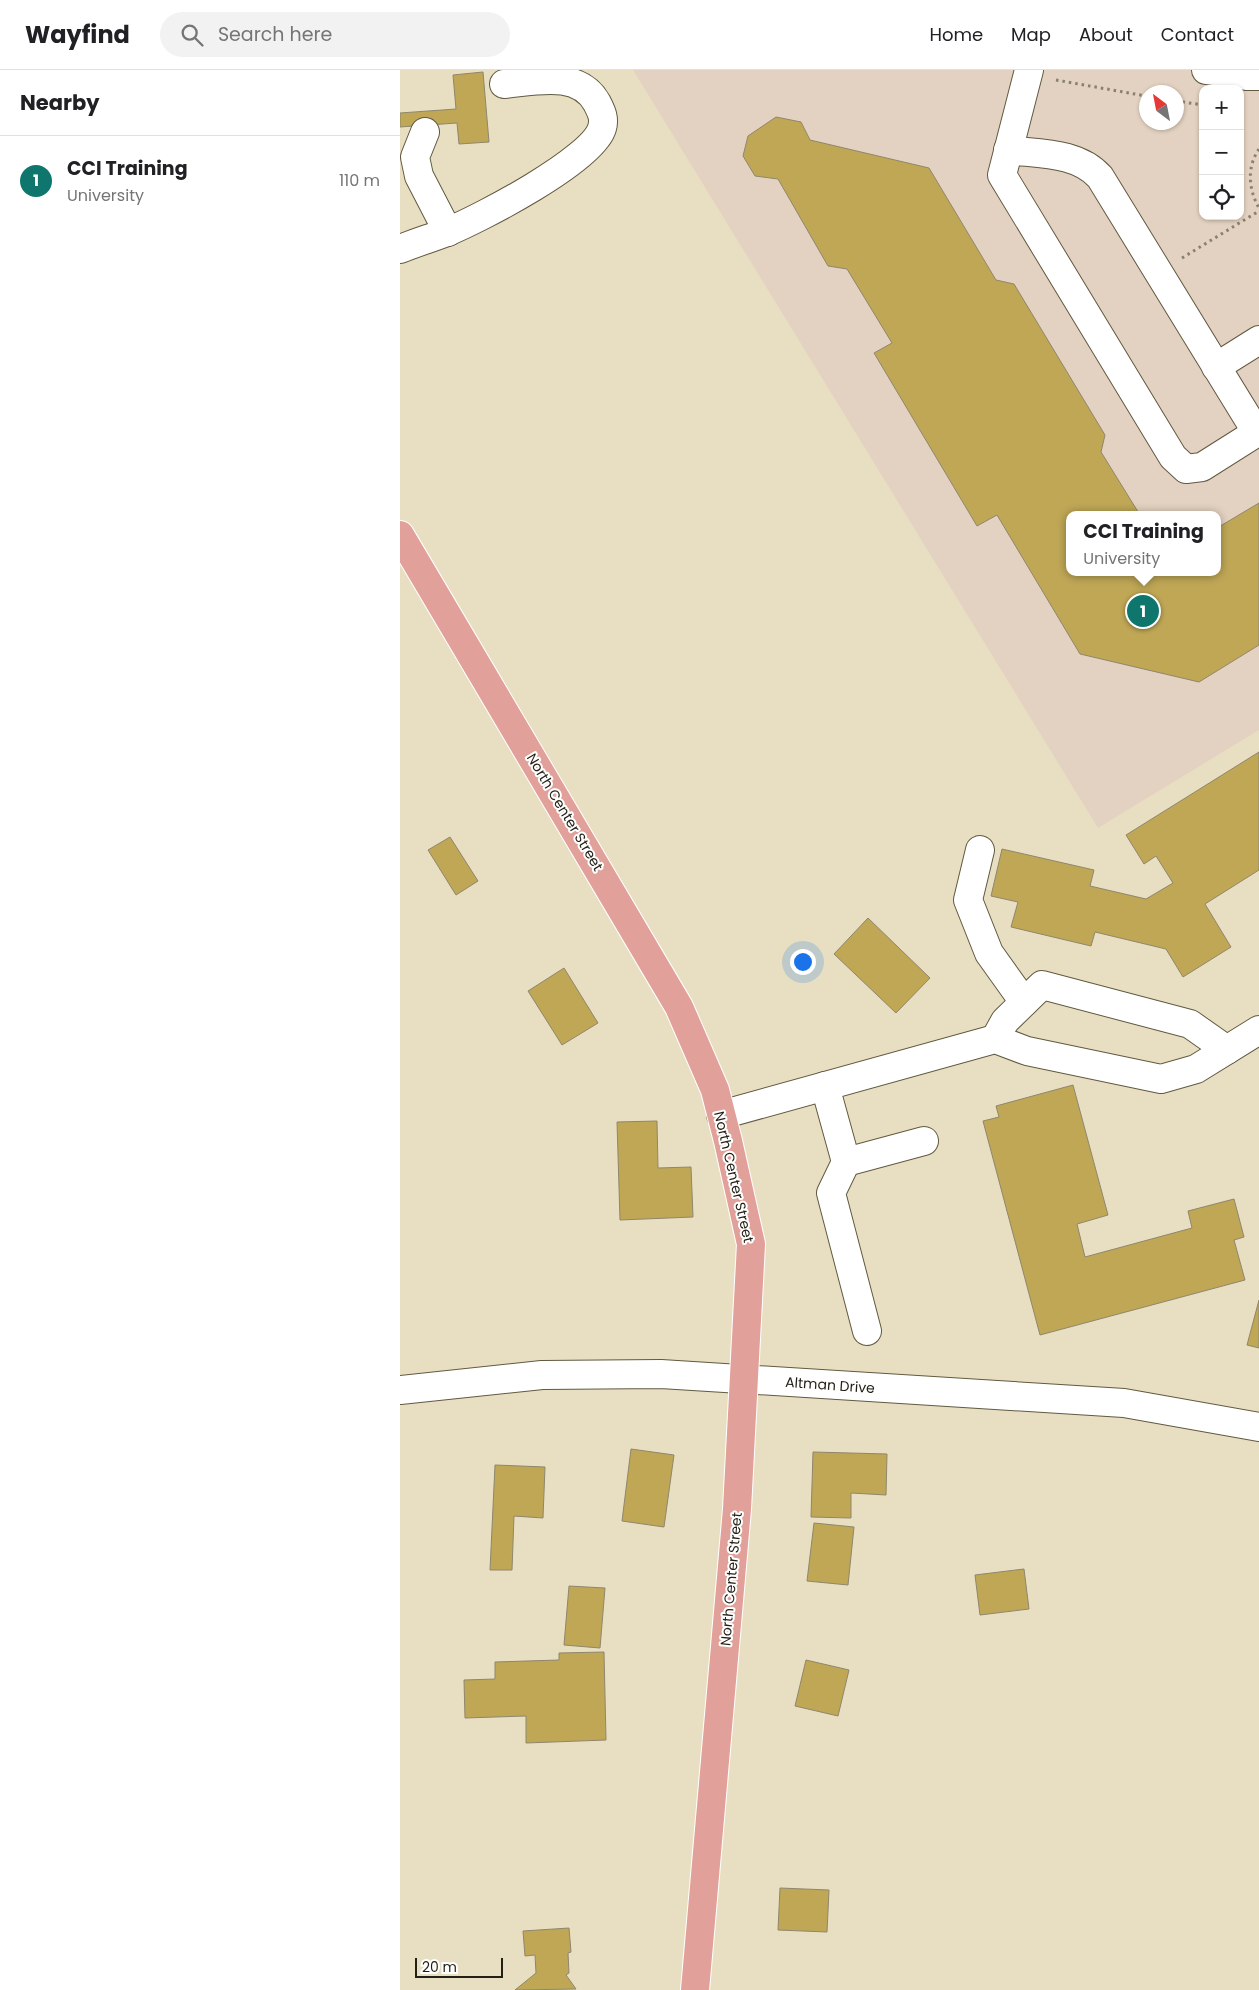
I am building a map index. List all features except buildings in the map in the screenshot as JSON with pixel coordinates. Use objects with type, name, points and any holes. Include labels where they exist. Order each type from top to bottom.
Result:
[{"type":"main road","name":"North Center Street","points":[[400,535],[679,1006],[715,1090],[750,1244],[736,1519],[695,1990]]},
{"type":"street","points":[[1206,70],[1259,76]]},
{"type":"street","points":[[1008,150],[1076,159],[1091,167],[1100,177],[1258,432],[1202,467],[1186,469],[1173,457],[1002,175],[1008,150],[1041,75]]},
{"type":"street","points":[[400,249],[448,232],[505,204],[539,183],[596,141],[602,128],[603,114],[595,99],[584,86],[564,78],[504,84]]},
{"type":"street","points":[[425,132],[415,156],[419,176],[428,190],[448,232]]},
{"type":"street","points":[[1216,366],[1259,340]]},
{"type":"street","points":[[980,850],[968,900],[989,953],[1024,1002]]},
{"type":"street","points":[[995,1039],[1004,1021],[1042,985],[1190,1024],[1227,1050]]},
{"type":"street","points":[[721,1115],[995,1039],[1027,1051],[1162,1079],[1196,1069],[1259,1030]]},
{"type":"street","points":[[825,1086],[846,1162],[831,1193],[866,1331]]},
{"type":"street","points":[[846,1162],[924,1141]]},
{"type":"street","name":"Altman Drive","points":[[400,1390],[542,1375],[661,1374],[1124,1403],[1259,1427]]},
{"type":"path","points":[[1041,75],[1139,95]]},
{"type":"path","points":[[1184,102],[1199,104]]},
{"type":"path","points":[[1176,262],[1259,210],[1250,183],[1252,163],[1259,150]]},
{"type":"shaded area","points":[[633,70],[1259,70],[1259,730],[1098,828]]},
{"type":"place","name":"CCI Training","points":[[1143,611]]}]
